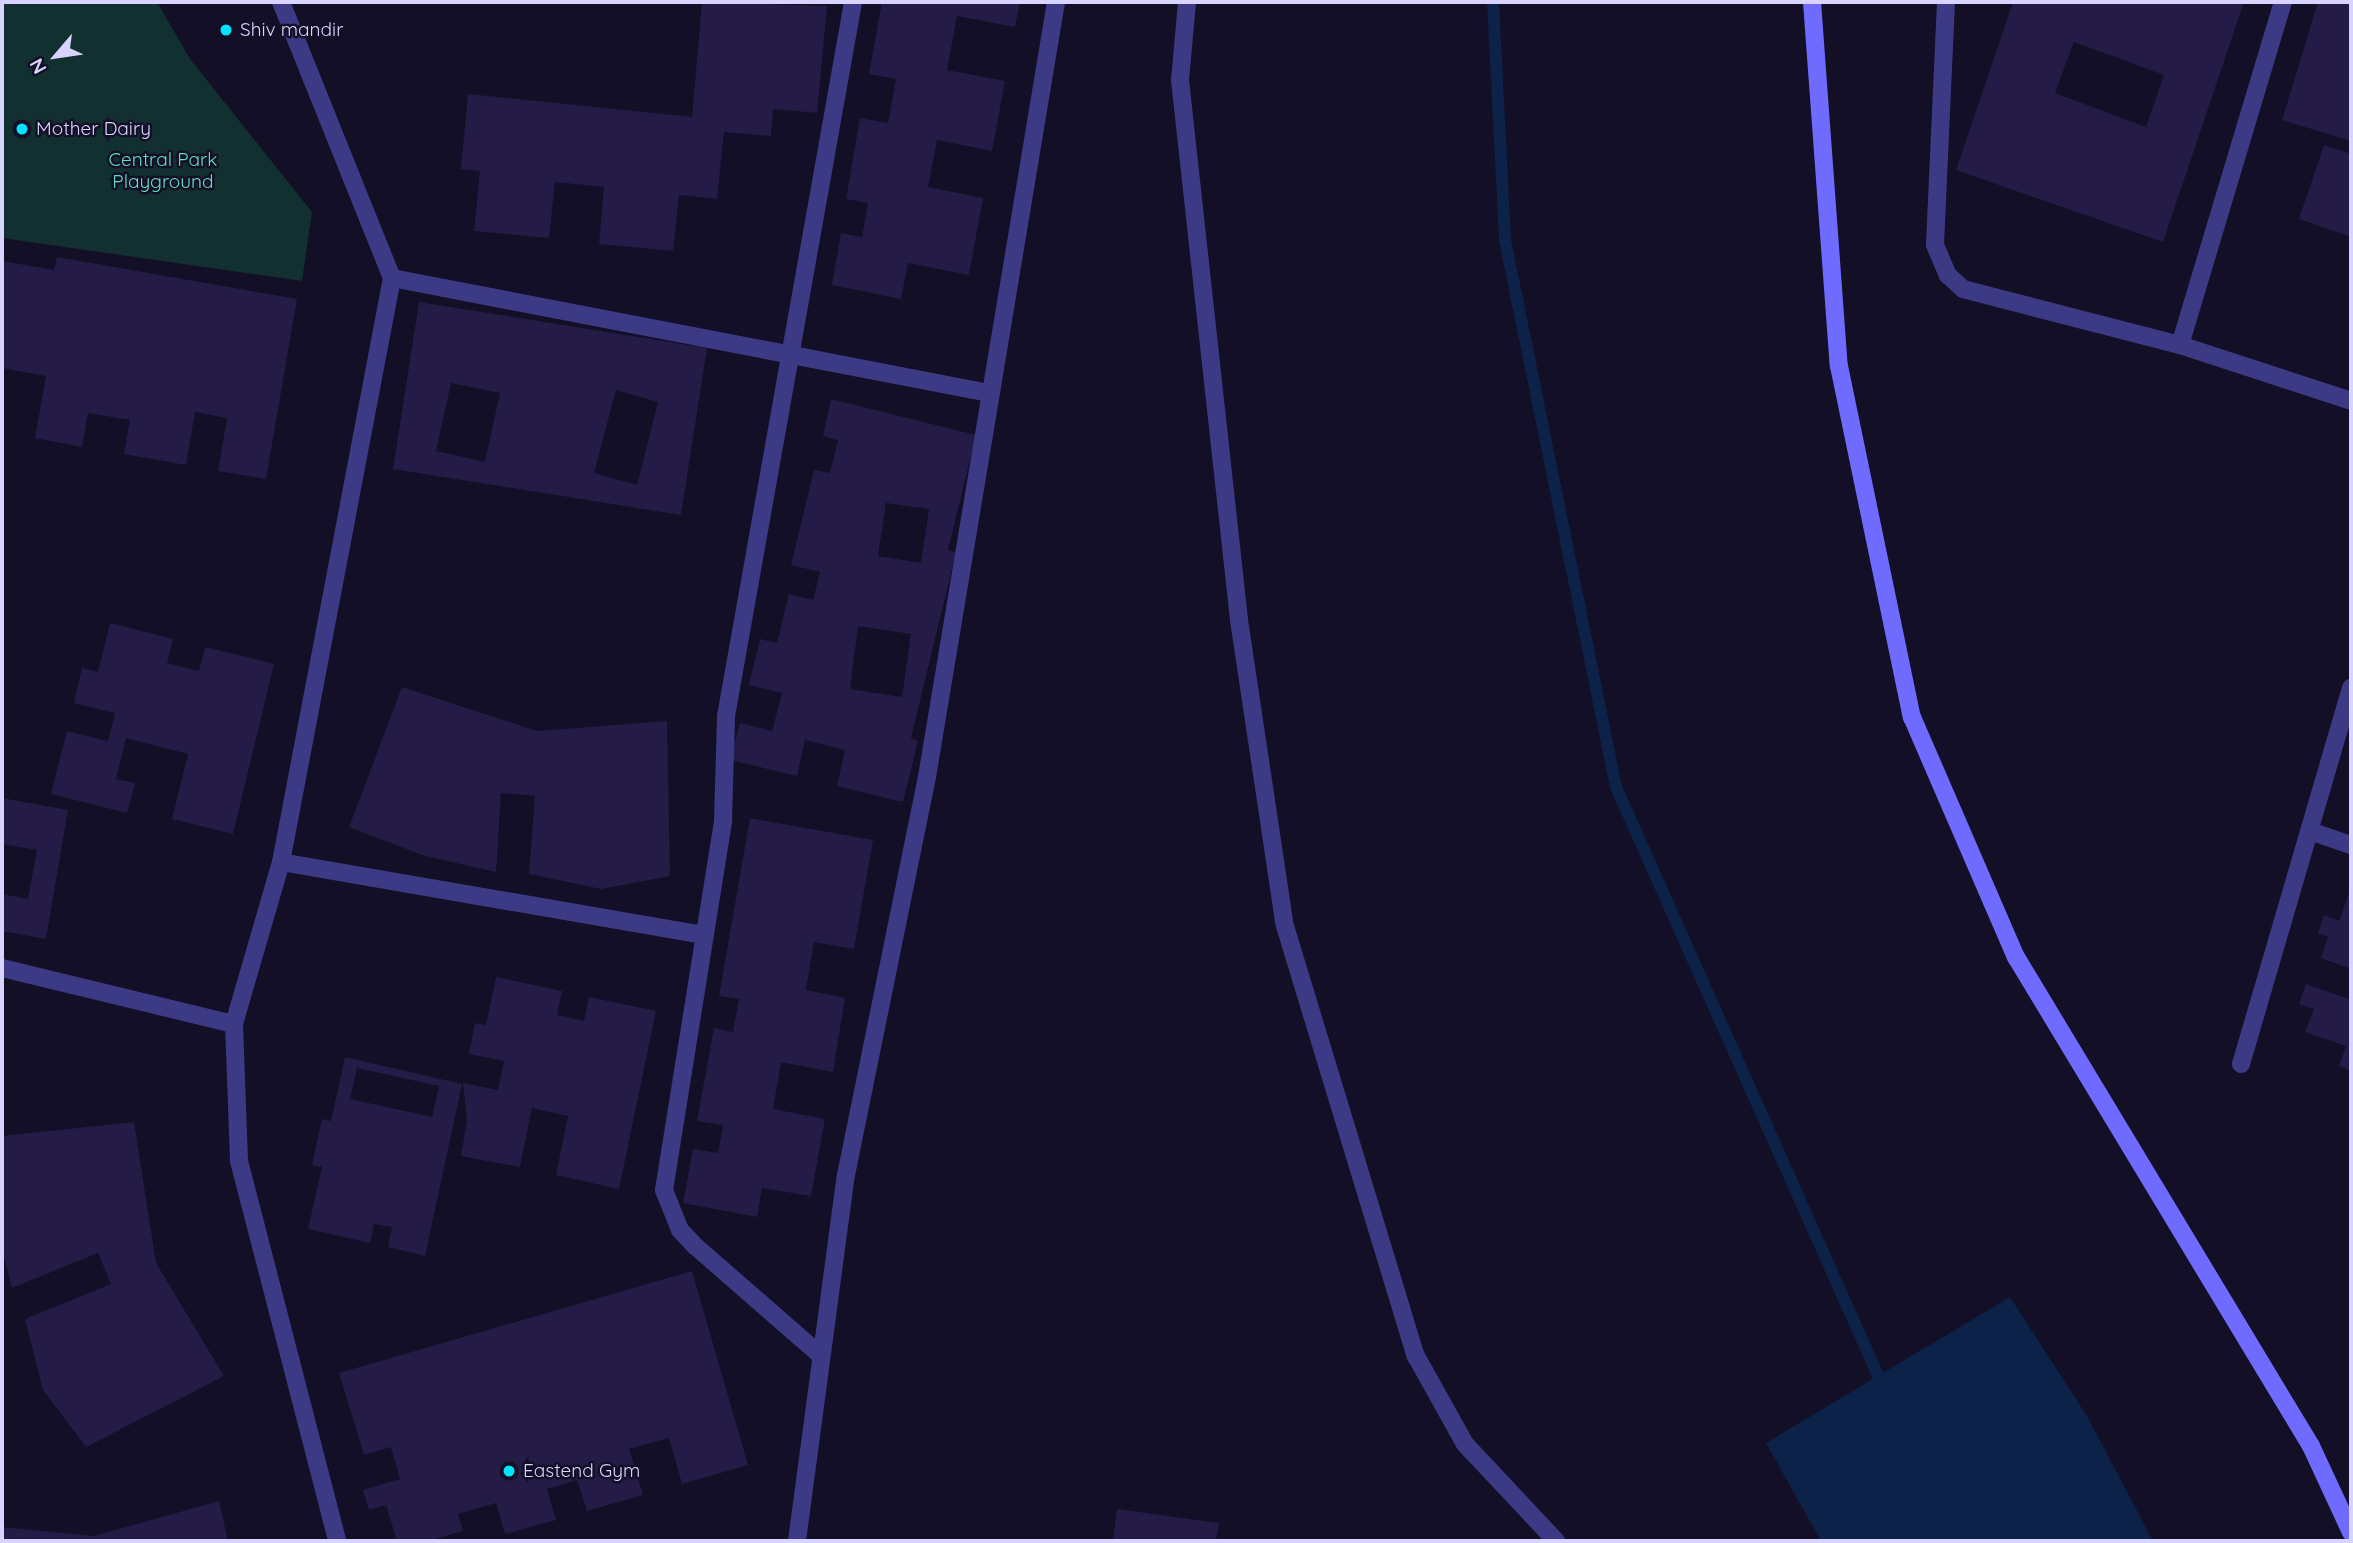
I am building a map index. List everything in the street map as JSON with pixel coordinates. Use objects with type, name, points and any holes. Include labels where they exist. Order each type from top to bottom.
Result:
[{"type":"street","points":[[281,2],[392,278],[281,862],[234,1024],[239,1161],[337,1541]]},
{"type":"street","points":[[818,1354],[695,1246],[667,1199],[703,935],[723,820],[726,716],[853,2]]},
{"type":"street","points":[[797,1541],[818,1354],[846,1175],[927,777],[1056,2]]},
{"type":"street","points":[[1187,2],[1180,80],[1239,620],[1285,926],[1416,1356],[1465,1444],[1556,1541]]},
{"type":"street","points":[[1812,2],[1839,366],[1912,717],[2016,957],[2311,1446],[2351,1532]]},
{"type":"street","points":[[1946,2],[1934,246],[1948,275],[1964,289],[2180,345],[2351,401]]},
{"type":"street","points":[[2180,345],[2283,2]]},
{"type":"street","points":[[392,278],[989,393]]},
{"type":"street","points":[[2241,1064],[2351,688]]},
{"type":"street","points":[[2310,831],[2351,845]]},
{"type":"street","points":[[281,862],[703,935]]},
{"type":"street","points":[[2,968],[234,1024]]},
{"type":"green space","name":"Central Park Playground","points":[[2,2],[157,2],[190,59],[312,212],[302,281],[2,238]]},
{"type":"water","points":[[2010,1297],[2087,1416],[2153,1541],[1821,1541],[1766,1443]]},
{"type":"building","points":[[702,2],[827,6],[817,113],[773,109],[771,136],[724,132],[717,199],[679,195],[673,251],[599,244],[604,187],[555,182],[549,238],[474,231],[480,171],[461,169],[468,94],[692,117]]},
{"type":"building","points":[[882,2],[1020,2],[1015,27],[957,16],[947,70],[1005,81],[992,151],[937,140],[928,187],[983,198],[969,275],[908,263],[901,299],[832,285],[841,233],[862,237],[868,203],[846,199],[860,118],[888,123],[896,79],[869,74]]},
{"type":"building","points":[[2013,2],[2244,2],[2163,242],[1956,170]],"holes":[[[2074,42],[2164,75],[2146,127],[2055,93]]]},
{"type":"building","points":[[2318,2],[2351,2],[2351,141],[2282,120]]},
{"type":"building","points":[[2324,145],[2351,154],[2351,237],[2299,219]]},
{"type":"building","points":[[57,257],[297,299],[266,479],[218,471],[227,418],[195,412],[186,465],[124,454],[130,420],[88,413],[82,447],[35,438],[46,376],[2,368],[2,261],[54,270]]},
{"type":"building","points":[[419,302],[707,348],[681,515],[393,469]],"holes":[[[451,383],[500,393],[485,462],[436,451]],[[616,390],[658,402],[637,485],[594,473]]]},
{"type":"building","points":[[831,399],[976,435],[948,550],[956,552],[911,738],[918,741],[903,802],[837,786],[845,750],[805,740],[797,776],[730,760],[740,723],[772,731],[782,693],[749,685],[760,639],[777,643],[789,594],[813,600],[820,572],[791,565],[814,470],[830,473],[838,440],[823,436]],"holes":[[[886,503],[929,509],[921,563],[878,556]],[[858,626],[911,634],[902,697],[850,689]]]},
{"type":"building","points":[[110,623],[173,639],[167,663],[199,671],[205,647],[274,664],[233,834],[172,819],[188,754],[126,738],[116,779],[135,783],[127,813],[51,794],[67,731],[108,741],[115,713],[74,703],[82,668],[98,672]]},
{"type":"building","points":[[402,687],[537,731],[667,721],[670,876],[601,889],[529,874],[535,796],[501,793],[496,872],[425,856],[349,827]]},
{"type":"building","points":[[2,798],[68,810],[46,939],[2,931],[2,894],[28,899],[37,850],[2,844]]},
{"type":"building","points":[[750,818],[873,840],[854,949],[814,942],[806,990],[845,998],[833,1072],[781,1062],[773,1109],[825,1119],[811,1196],[762,1188],[757,1217],[683,1203],[693,1149],[718,1153],[723,1125],[697,1121],[714,1028],[733,1032],[739,999],[719,996]]},
{"type":"building","points":[[2351,887],[2351,969],[2321,958],[2328,937],[2318,933],[2324,915],[2339,921]]},
{"type":"building","points":[[496,977],[562,991],[557,1015],[584,1021],[589,997],[656,1011],[619,1189],[556,1175],[568,1116],[532,1108],[520,1167],[461,1156],[467,1120],[463,1083],[498,1090],[504,1061],[469,1054],[475,1023],[486,1025]]},
{"type":"building","points":[[2306,984],[2351,1000],[2351,1071],[2339,1066],[2346,1046],[2305,1032],[2314,1009],[2299,1004]]},
{"type":"building","points":[[345,1057],[462,1084],[425,1256],[388,1247],[392,1227],[374,1224],[370,1243],[308,1229],[322,1167],[312,1165],[322,1119],[331,1121]],"holes":[[[357,1068],[439,1086],[432,1117],[350,1099]]]},
{"type":"building","points":[[134,1122],[156,1263],[224,1376],[86,1447],[43,1390],[25,1319],[111,1284],[98,1253],[12,1288],[2,1249],[2,1136]]},
{"type":"building","points":[[692,1271],[748,1465],[682,1484],[669,1438],[629,1449],[643,1495],[587,1511],[577,1480],[547,1489],[556,1520],[505,1534],[496,1503],[458,1514],[463,1531],[427,1541],[397,1541],[386,1505],[369,1510],[363,1490],[400,1479],[391,1447],[364,1455],[339,1373]]},
{"type":"building","points":[[219,1501],[228,1541],[2,1541],[2,1527],[94,1536]]},
{"type":"building","points":[[1117,1509],[1219,1523],[1216,1541],[1113,1541]]},
{"type":"waterway","points":[[1493,2],[1505,240],[1616,787],[1884,1389]]},
{"type":"place","name":"Shiv mandir","points":[[226,30]]},
{"type":"place","name":"Mother Dairy","points":[[22,129]]},
{"type":"place","name":"Eastend Gym","points":[[509,1471]]}]
